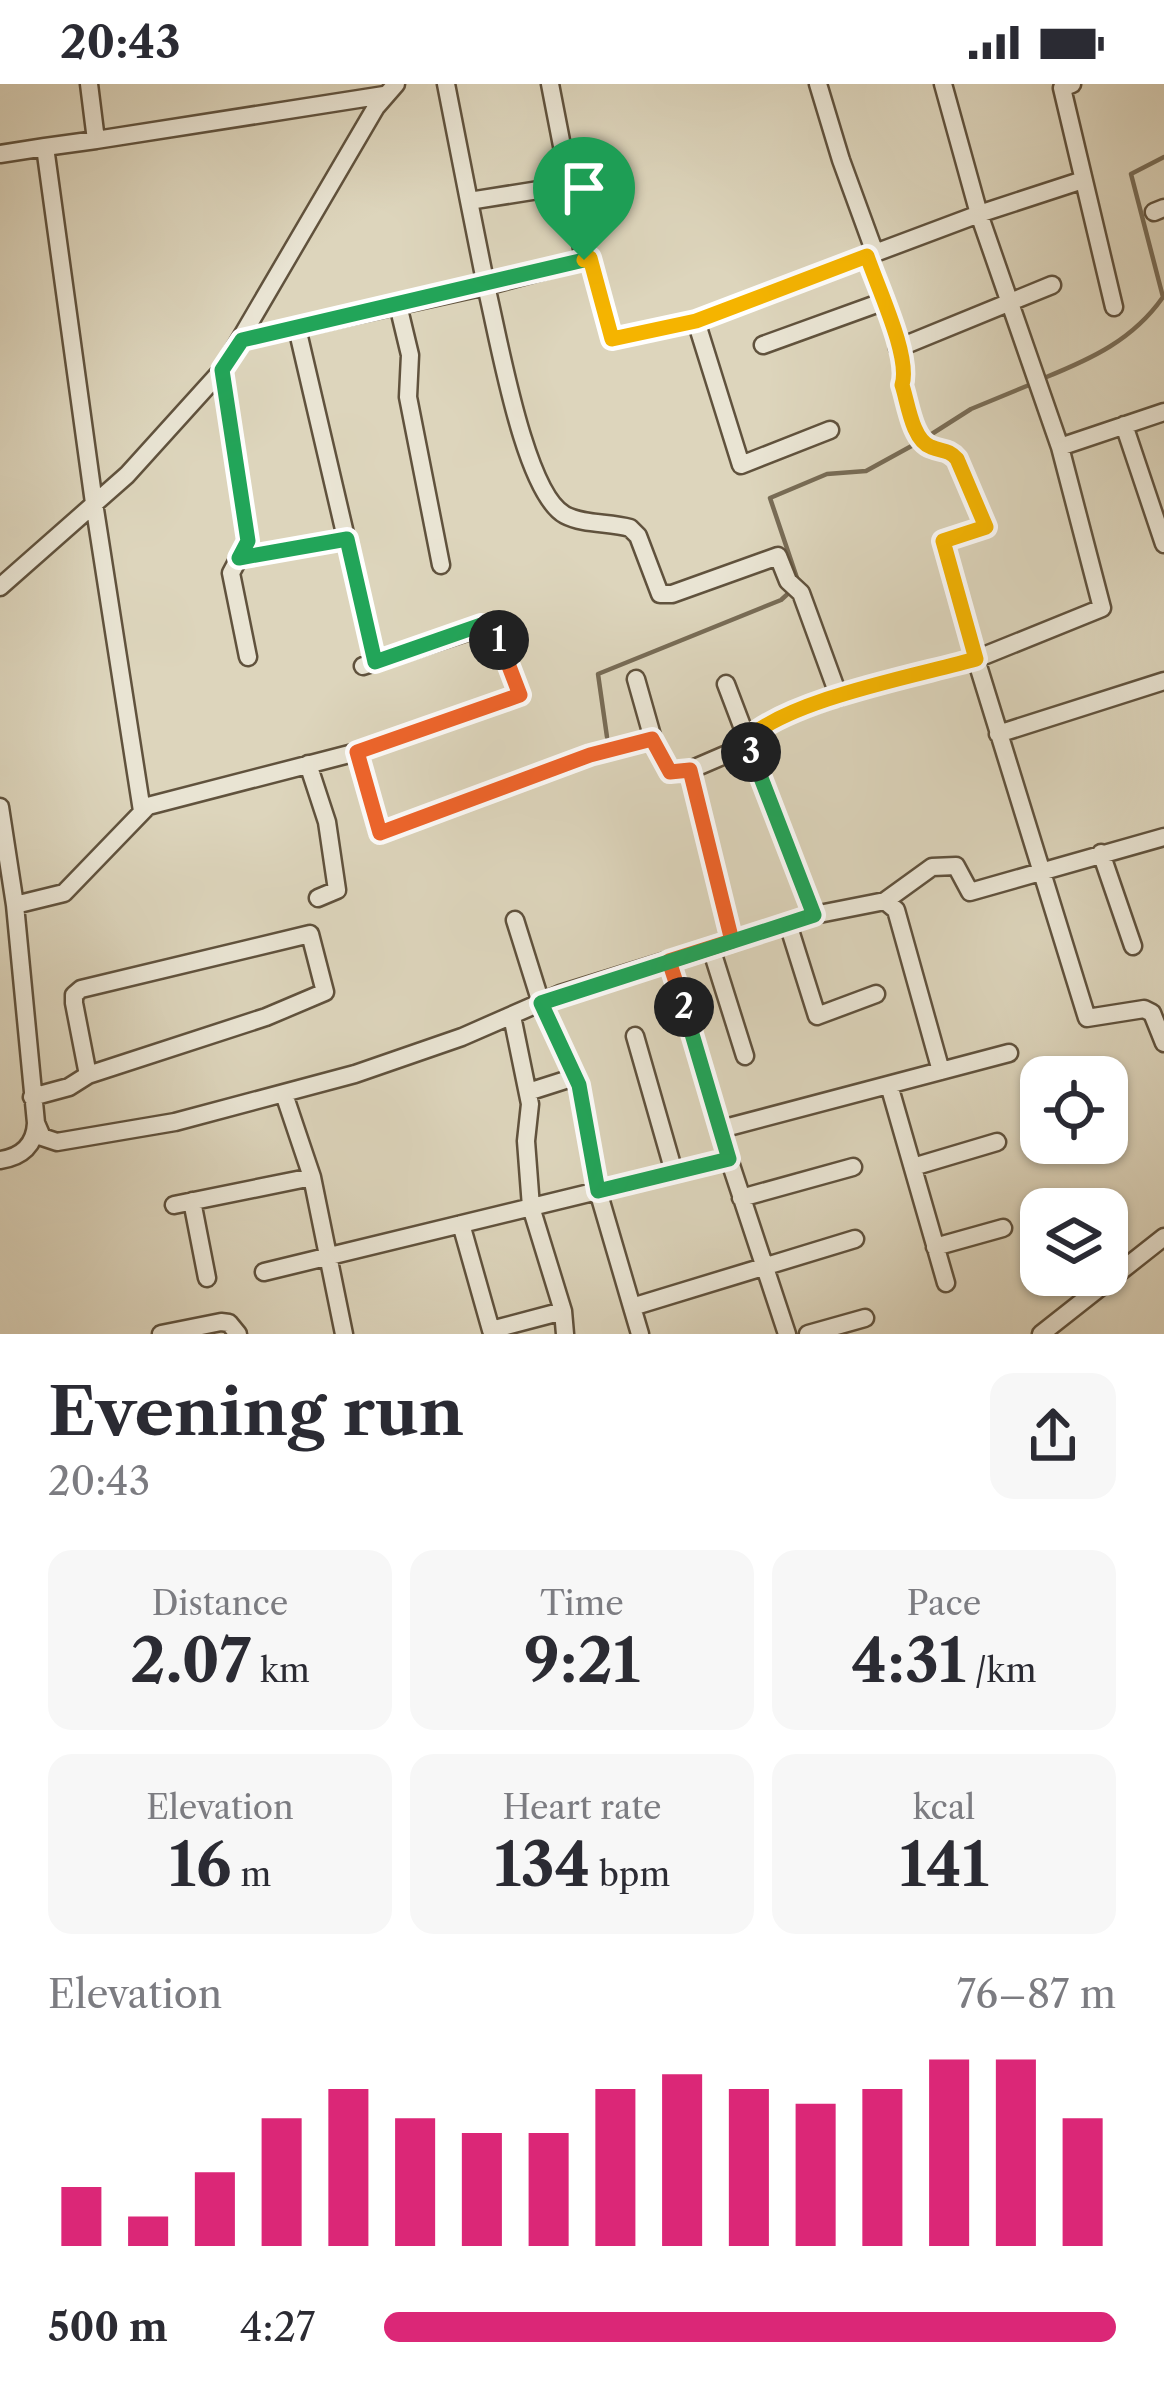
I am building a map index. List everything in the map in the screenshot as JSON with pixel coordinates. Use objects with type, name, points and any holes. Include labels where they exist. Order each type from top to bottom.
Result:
[{"type":"street","points":[[88,84],[96,140]]},
{"type":"street","points":[[446,84],[486,286],[532,469],[551,502],[566,515],[630,528],[638,536],[660,594],[672,594],[778,556],[839,698]]},
{"type":"street","points":[[550,84],[584,260]]},
{"type":"street","points":[[818,84],[898,348],[905,376],[902,385],[924,443],[951,452],[957,459],[986,527],[943,541],[1087,1018],[1144,1009],[1152,1013],[1164,1043]]},
{"type":"street","points":[[636,679],[652,739],[670,772],[690,770],[747,742],[762,726],[839,698],[976,659],[1102,608],[1060,447],[979,214],[943,84]]},
{"type":"street","points":[[1072,84],[1062,88],[1114,308]]},
{"type":"street","points":[[0,154],[390,90]]},
{"type":"street","points":[[0,587],[158,443],[222,370],[390,90]]},
{"type":"street","points":[[46,147],[142,811]]},
{"type":"street","points":[[242,340],[590,258],[612,339],[696,321],[979,214],[1084,180]]},
{"type":"street","points":[[469,201],[570,185]]},
{"type":"street","points":[[898,348],[1052,285]]},
{"type":"street","points":[[763,345],[882,302]]},
{"type":"street","points":[[398,305],[410,356],[408,397],[441,565]]},
{"type":"street","points":[[696,321],[741,465],[830,430]]},
{"type":"street","points":[[15,905],[64,893],[142,811],[166,800],[357,752],[520,695],[495,629],[488,625],[369,664],[347,539],[296,328]]},
{"type":"street","points":[[222,370],[248,541],[232,572],[248,657]]},
{"type":"street","points":[[1060,447],[1164,412]]},
{"type":"street","points":[[1124,425],[1164,544]]},
{"type":"street","points":[[239,558],[347,539]]},
{"type":"street","points":[[998,734],[1164,681]]},
{"type":"street","points":[[726,684],[814,915]]},
{"type":"street","points":[[357,752],[380,833],[590,755],[652,739]]},
{"type":"street","points":[[308,764],[336,865],[337,890],[318,898]]},
{"type":"street","points":[[690,770],[732,941]]},
{"type":"street","points":[[0,807],[15,905],[36,1123],[28,1147],[0,1160]]},
{"type":"street","points":[[36,1123],[42,1137],[57,1142],[175,1122],[411,1056],[541,1003],[814,915],[885,902],[932,867],[956,866],[970,892],[1164,838]]},
{"type":"street","points":[[1101,854],[1133,946]]},
{"type":"street","points":[[885,902],[896,910],[940,1071]]},
{"type":"street","points":[[515,920],[541,1003],[575,1077],[598,1191],[640,1334]]},
{"type":"street","points":[[788,924],[817,1016],[876,994]]},
{"type":"street","points":[[32,1097],[266,1017],[325,992],[310,934],[74,994],[88,1075]]},
{"type":"street","points":[[711,948],[745,1056]]},
{"type":"street","points":[[669,961],[787,1334]]},
{"type":"street","points":[[512,1016],[530,1104],[526,1141],[531,1207],[563,1311],[565,1334]]},
{"type":"street","points":[[635,1036],[674,1172]]},
{"type":"street","points":[[721,1129],[1009,1053]]},
{"type":"street","points":[[528,1092],[575,1077]]},
{"type":"street","points":[[889,1084],[946,1283]]},
{"type":"street","points":[[284,1094],[311,1177],[344,1334]]},
{"type":"street","points":[[913,1167],[997,1142]]},
{"type":"street","points":[[264,1273],[729,1159]]},
{"type":"street","points":[[741,1198],[854,1167]]},
{"type":"street","points":[[207,1278],[183,1203],[311,1177]]},
{"type":"street","points":[[461,1224],[486,1332],[563,1311]]},
{"type":"street","points":[[935,1247],[1003,1228]]},
{"type":"street","points":[[1041,1334],[1164,1238]]},
{"type":"street","points":[[632,1307],[855,1239]]},
{"type":"street","points":[[808,1334],[865,1318]]},
{"type":"street","points":[[161,1334],[221,1322],[229,1323],[238,1334]]},
{"type":"waterway","points":[[1044,378],[1125,337],[1163,297],[1131,174],[1164,157]]},
{"type":"waterway","points":[[927,437],[971,409],[1034,383]]},
{"type":"waterway","points":[[798,581],[770,498],[827,474],[866,471],[917,443]]},
{"type":"waterway","points":[[607,737],[598,674],[781,600],[792,590]]},
{"type":"route","points":[[584,260],[242,340],[222,370],[248,541],[239,558],[347,539],[375,662],[488,625],[495,629],[520,695],[357,752],[380,833],[590,755],[652,739],[670,772],[690,770],[732,941],[669,961],[729,1159],[598,1191],[579,1085],[541,1003],[560,994],[669,961],[711,948],[814,915],[746,740],[762,726],[839,698],[976,659],[943,541],[986,527],[957,459],[920,440],[902,385],[905,376],[898,348],[867,256],[696,321],[612,339],[590,258],[584,260]]}]
